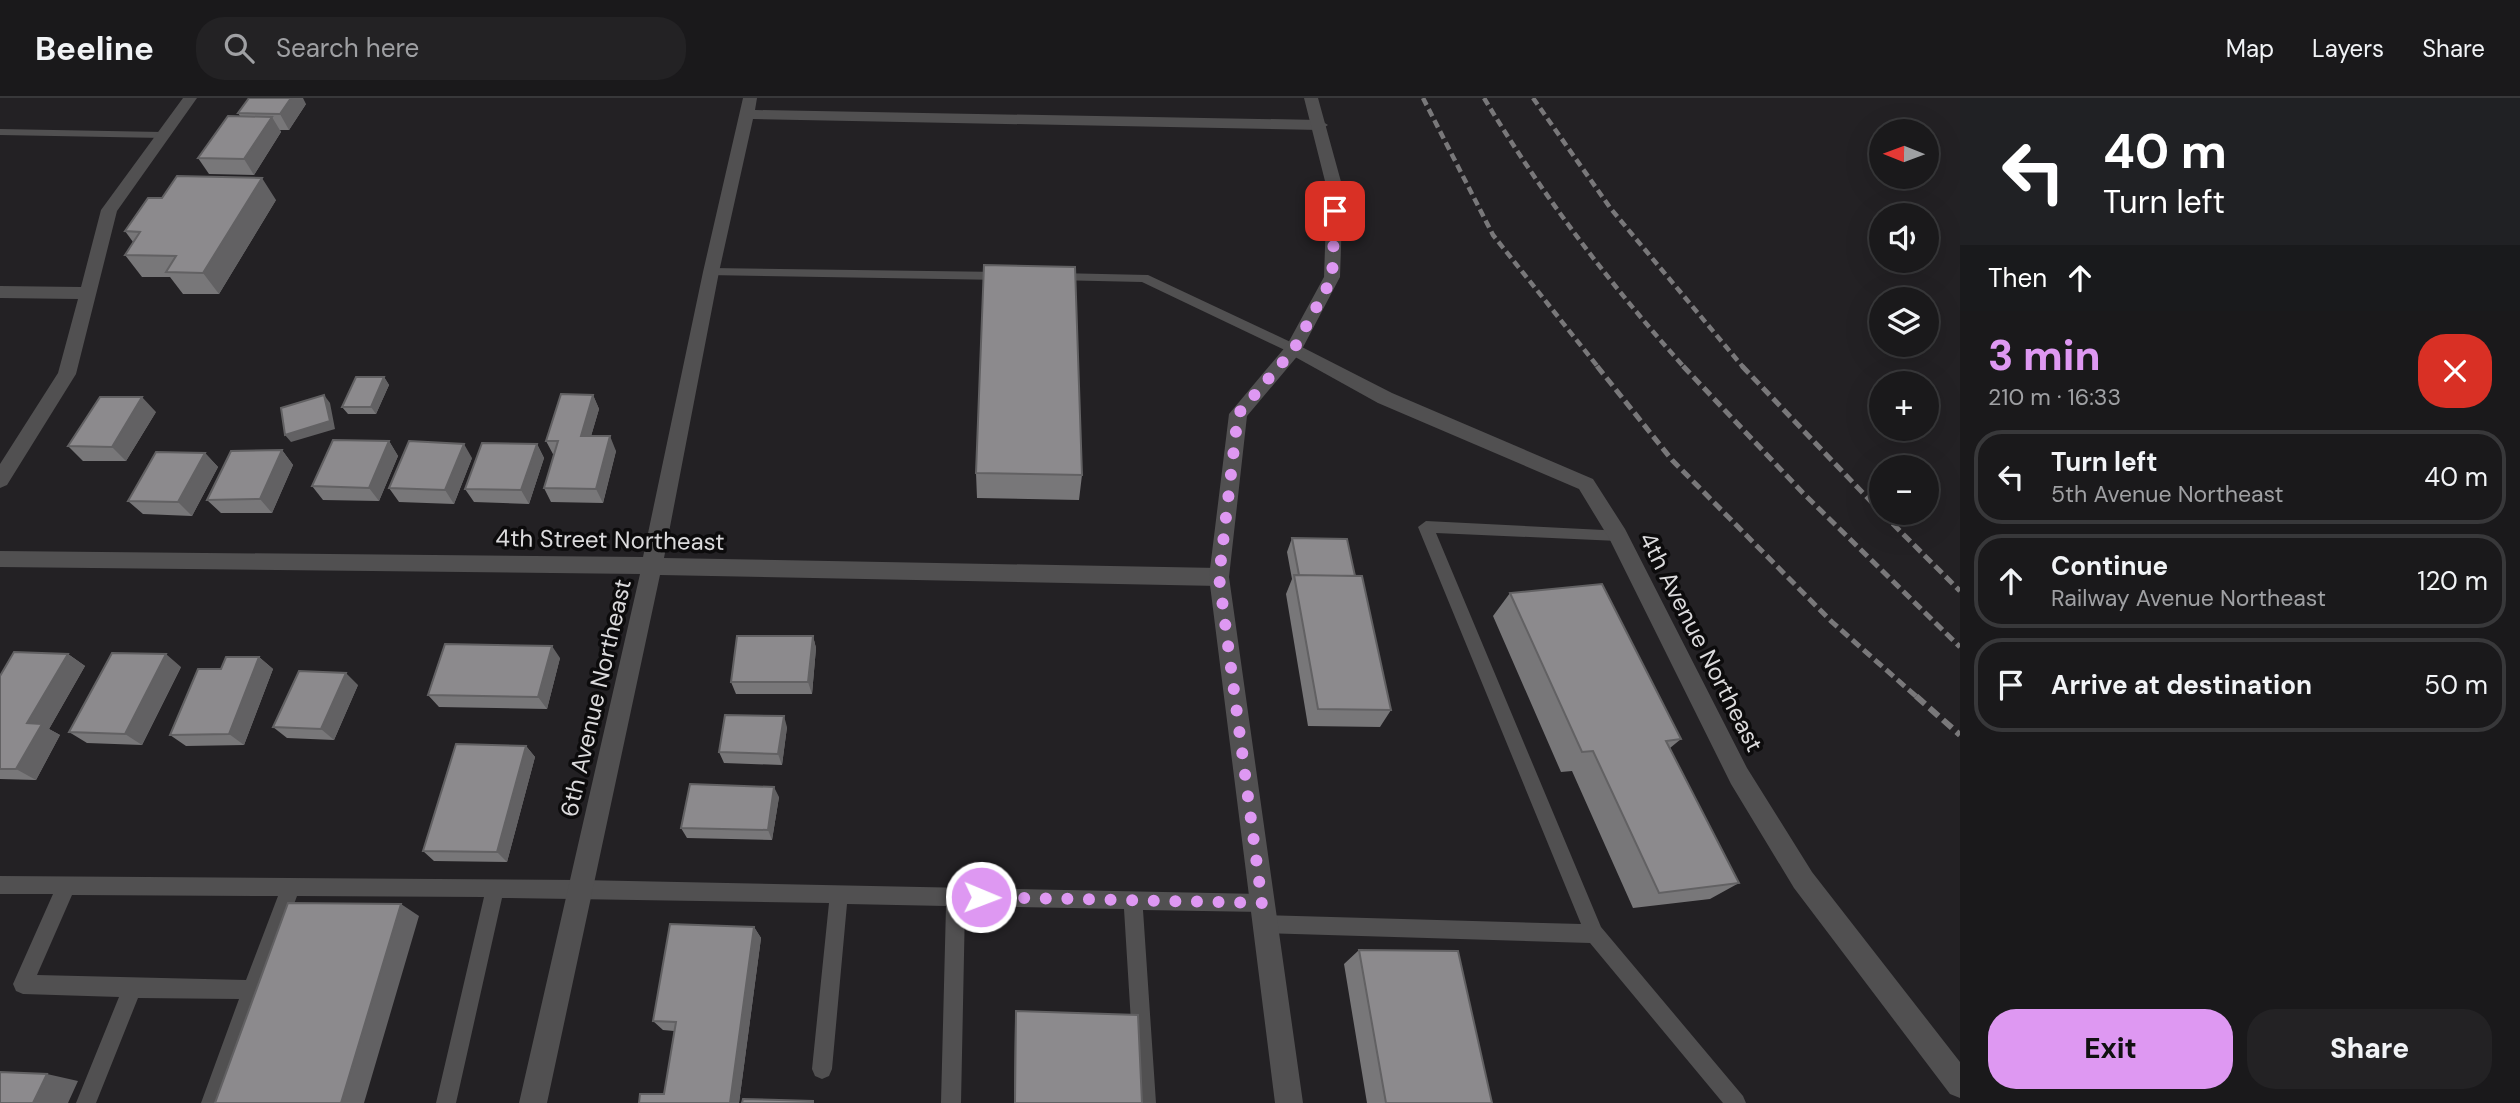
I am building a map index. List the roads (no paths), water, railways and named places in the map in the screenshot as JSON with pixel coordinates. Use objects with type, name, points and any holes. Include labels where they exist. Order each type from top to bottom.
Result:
[{"type":"street","points":[[0,480],[67,374],[109,210],[190,98]]},
{"type":"street","points":[[1289,1103],[1219,577],[1238,414],[1294,349],[1332,278],[1335,189],[1311,98]]},
{"type":"street","points":[[748,106],[1320,125]]},
{"type":"street","name":"6th Avenue Northeast","points":[[533,1103],[652,566],[710,272],[748,106]]},
{"type":"street","points":[[0,292],[87,293]]},
{"type":"street","name":"4th Avenue Northeast","points":[[1294,349],[1385,398],[1586,484],[1618,535],[1740,776],[1803,880],[1960,1084]]},
{"type":"street","name":"4th Street Northeast","points":[[0,559],[652,566],[1219,577]]},
{"type":"lane","points":[[0,132],[163,135]]},
{"type":"lane","points":[[710,272],[1018,276]]},
{"type":"lane","points":[[1046,277],[1144,278],[1294,349]]},
{"type":"lane","points":[[1618,535],[1426,527],[1594,934],[1736,1103]]},
{"type":"lane","points":[[0,885],[580,889],[1133,900],[1263,913],[1594,934]]},
{"type":"lane","points":[[67,885],[23,985],[252,990]]},
{"type":"lane","points":[[211,1103],[290,887]]},
{"type":"lane","points":[[446,1103],[495,889]]},
{"type":"lane","points":[[822,1069],[839,894]]},
{"type":"lane","points":[[951,1103],[956,897]]},
{"type":"lane","points":[[1133,900],[1146,1103]]},
{"type":"lane","points":[[86,1103],[132,988]]},
{"type":"railway","points":[[1423,98],[1493,235],[1598,367]]},
{"type":"railway","points":[[1484,98],[1529,169],[1578,237],[1629,303],[1684,367]]},
{"type":"railway","points":[[1533,98],[1611,209],[1743,367]]},
{"type":"railway","points":[[1597,366],[1672,460],[1832,622],[1918,698]]},
{"type":"railway","points":[[1683,366],[1803,493],[1960,647]]},
{"type":"railway","points":[[1742,366],[1869,499]]},
{"type":"railway","points":[[1894,525],[1960,591]]},
{"type":"railway","points":[[1916,696],[1960,735]]}]
